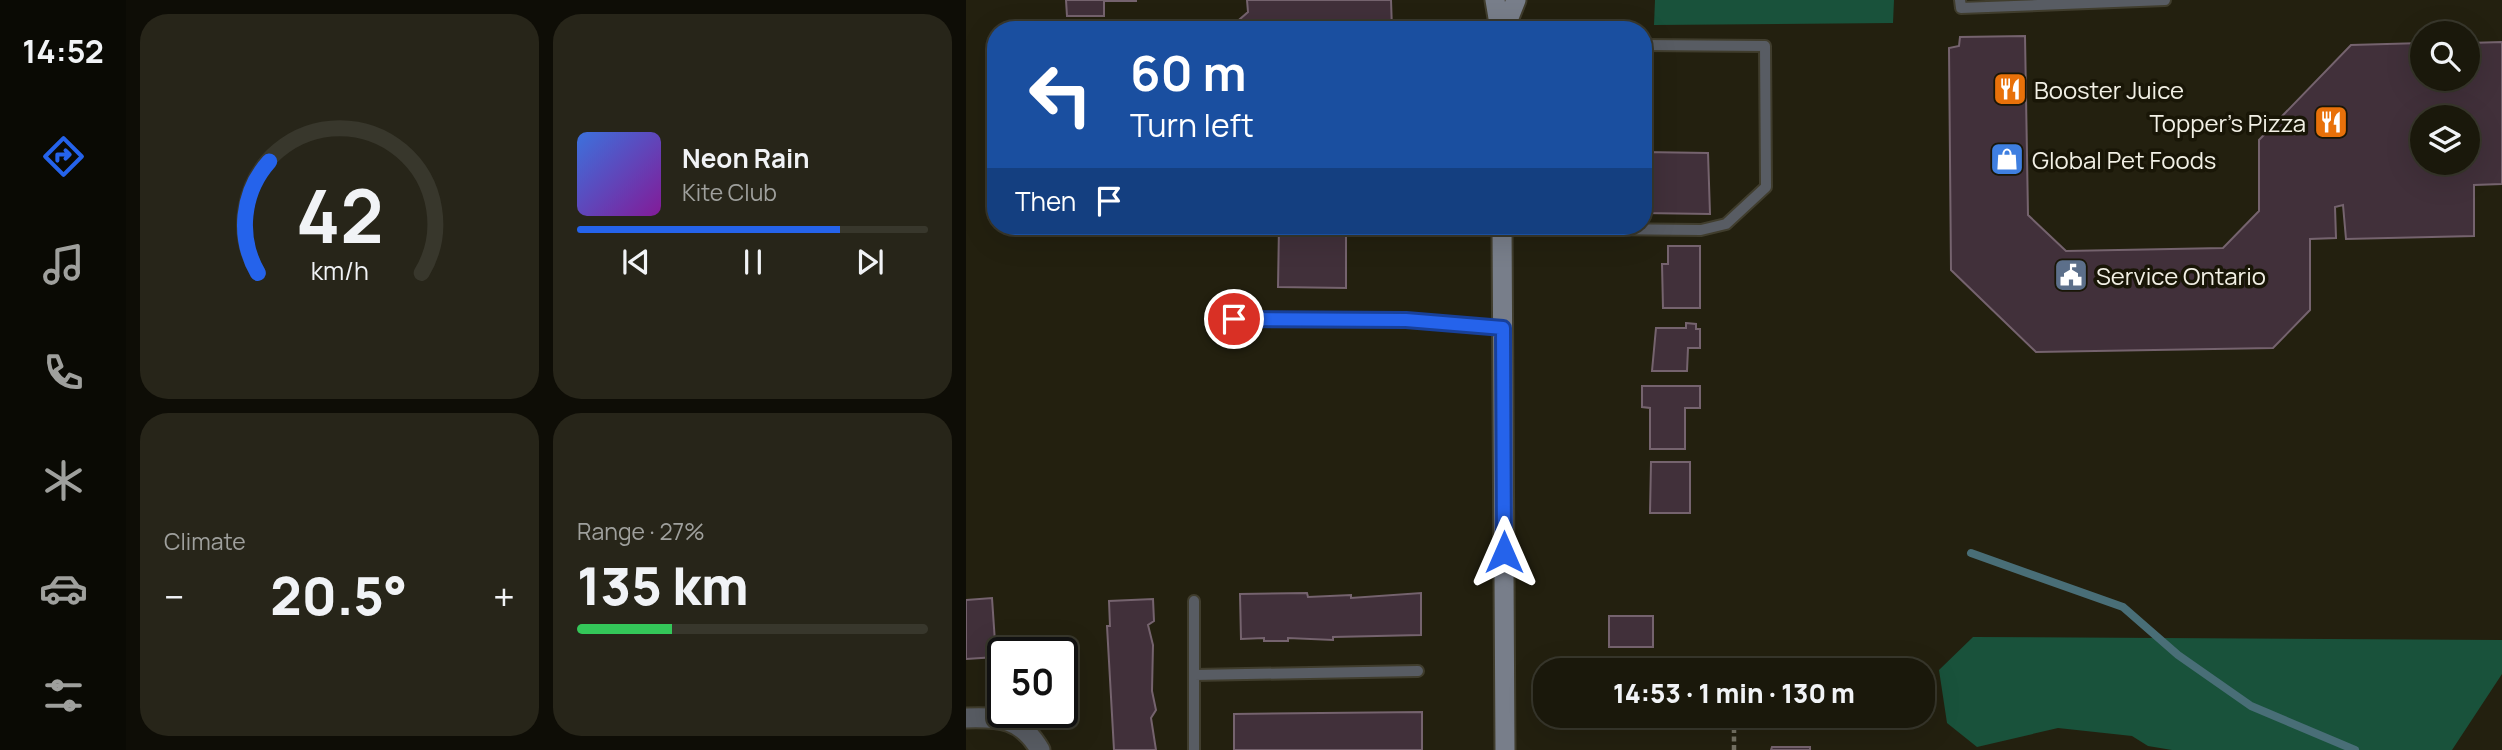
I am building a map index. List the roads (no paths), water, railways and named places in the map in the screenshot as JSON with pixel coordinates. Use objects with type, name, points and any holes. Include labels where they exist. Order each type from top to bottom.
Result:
[{"type":"main road","points":[[1495,0],[1500,21]]},
{"type":"main road","points":[[1506,21],[1516,0]]},
{"type":"main road","points":[[1502,235],[1505,750]]},
{"type":"street","points":[[966,718],[1001,717],[1031,734],[1040,750]]},
{"type":"lane","points":[[1960,0],[1961,8],[2165,0]]},
{"type":"lane","points":[[1652,45],[1765,46],[1766,187],[1726,224],[1701,230],[1652,229]]},
{"type":"lane","points":[[1234,319],[1406,320],[1503,328]]},
{"type":"lane","points":[[1194,601],[1194,750]]},
{"type":"lane","points":[[1194,675],[1418,671]]},
{"type":"waterway","points":[[1971,553],[2123,607],[2178,655],[2251,706],[2355,750]]},
{"type":"place","name":"Booster Juice","points":[[2010,89]]},
{"type":"place","name":"Topper's Pizza","points":[[2331,122]]},
{"type":"place","name":"Global Pet Foods","points":[[2007,159]]},
{"type":"place","name":"Service Ontario","points":[[2071,275]]}]
